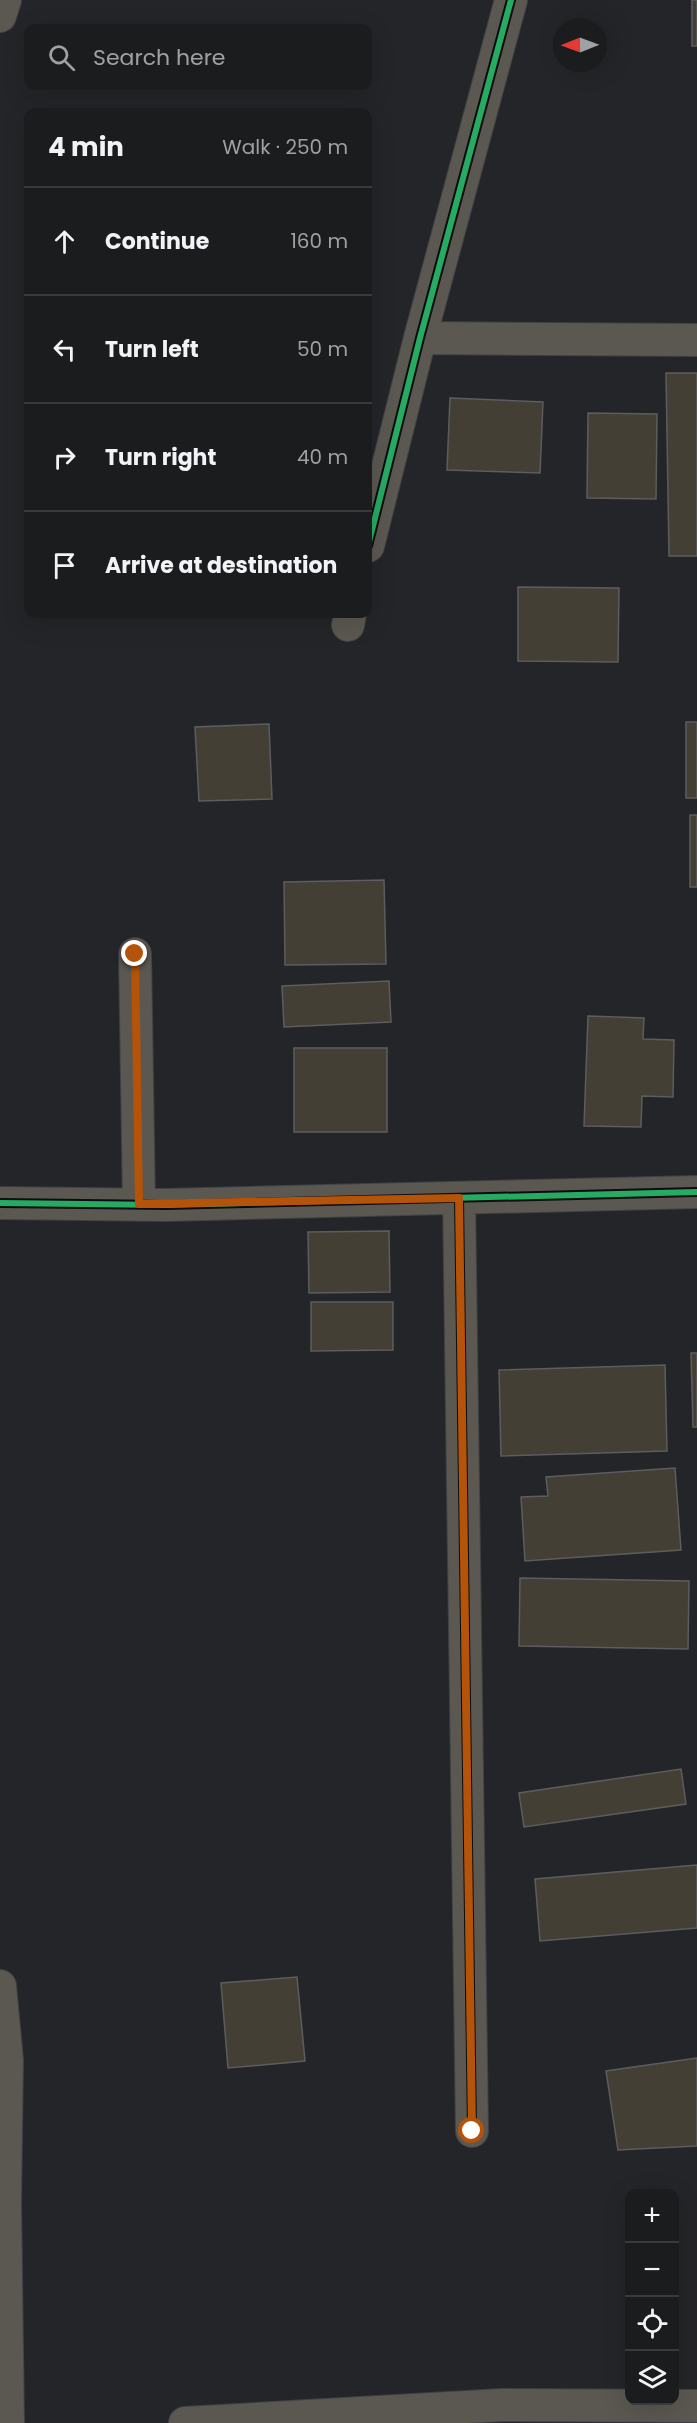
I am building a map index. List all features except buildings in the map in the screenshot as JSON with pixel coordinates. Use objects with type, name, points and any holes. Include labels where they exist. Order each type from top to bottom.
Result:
[{"type":"street","points":[[0,16],[5,0]]},
{"type":"street","points":[[372,530],[420,338],[511,0]]},
{"type":"street","points":[[420,338],[697,339]]},
{"type":"street","points":[[135,954],[139,1204]]},
{"type":"street","points":[[0,1203],[139,1204],[697,1192]]},
{"type":"street","points":[[459,1198],[472,2131]]},
{"type":"street","points":[[0,1986],[7,2060],[5,2202],[8,2423]]},
{"type":"street","points":[[185,2423],[697,2406]]},
{"type":"cycle path","points":[[372,530],[420,338],[511,0]]},
{"type":"cycle path","points":[[0,1203],[166,1205],[697,1192]]},
{"type":"cycle path","points":[[459,1198],[472,2131]]},
{"type":"route","points":[[135,954],[139,1204],[459,1198],[472,2131]]}]
